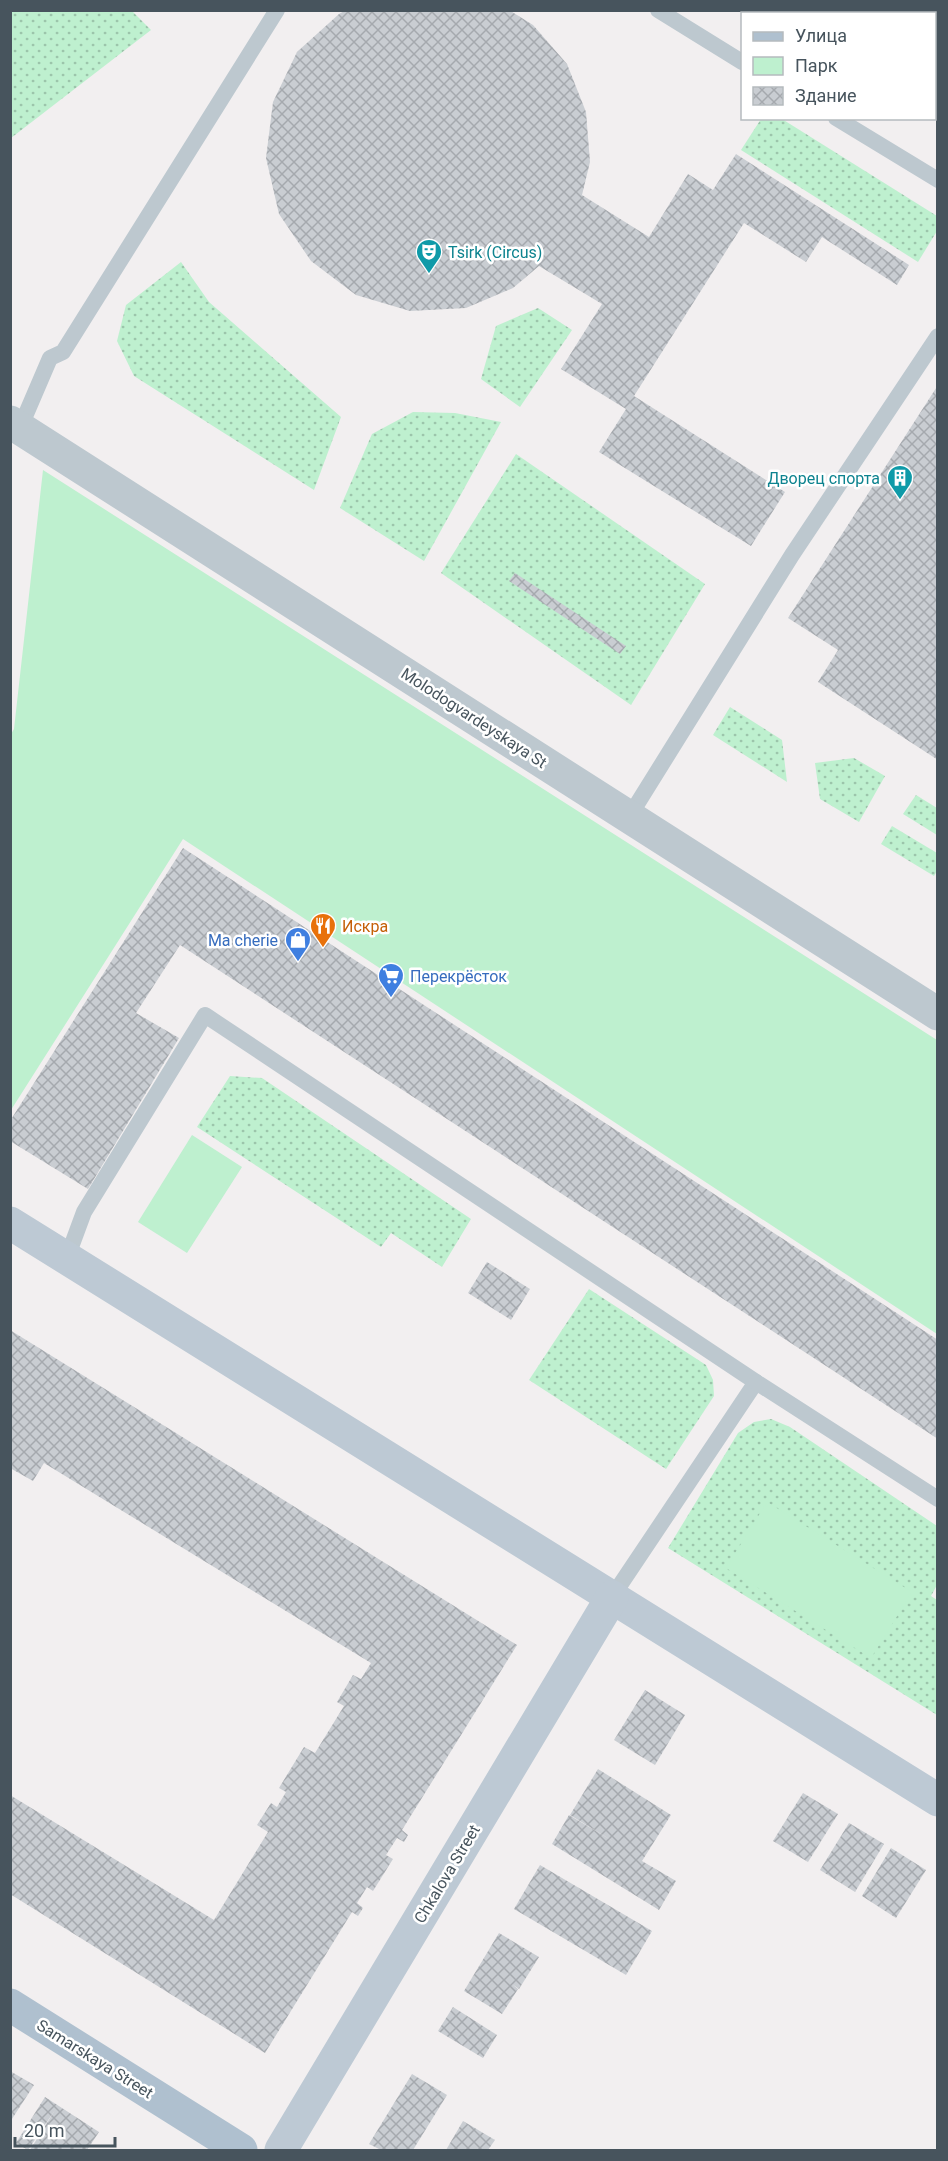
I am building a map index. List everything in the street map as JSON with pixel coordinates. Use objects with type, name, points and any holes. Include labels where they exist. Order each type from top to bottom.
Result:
[{"type":"main road","name":"Samarskaya Street","points":[[10,2006],[241,2151]]},
{"type":"street","name":"Molodogvardeyskaya St","points":[[15,425],[938,1014]]},
{"type":"street","points":[[10,1223],[938,1800]]},
{"type":"street","name":"Chkalova Street","points":[[281,2151],[612,1597]]},
{"type":"lane","points":[[15,425],[50,358],[63,352],[278,10]]},
{"type":"lane","points":[[658,10],[741,61]]},
{"type":"lane","points":[[839,120],[938,180]]},
{"type":"lane","points":[[629,817],[792,555],[938,336]]},
{"type":"lane","points":[[67,1258],[84,1212],[205,1015],[756,1382],[938,1499]]},
{"type":"lane","points":[[612,1597],[756,1382]]},
{"type":"green space","points":[[10,11],[132,11],[151,30],[11,138]]},
{"type":"green space","points":[[760,120],[784,120],[937,216],[937,231],[918,262],[741,150]]},
{"type":"green space","points":[[181,262],[209,302],[341,417],[314,490],[134,376],[117,341],[126,305]]},
{"type":"green space","points":[[538,308],[572,330],[520,407],[481,379],[496,326]]},
{"type":"green space","points":[[413,412],[455,413],[501,422],[424,561],[340,508],[372,434]]},
{"type":"green space","points":[[516,454],[705,584],[631,705],[441,573]]},
{"type":"green space","points":[[43,470],[937,1040],[937,1334],[183,839],[11,1110],[11,734],[14,729]]},
{"type":"green space","points":[[730,707],[782,740],[787,782],[713,735]]},
{"type":"green space","points":[[854,758],[885,776],[859,822],[820,799],[815,763]]},
{"type":"green space","points":[[916,795],[937,808],[937,835],[903,814]]},
{"type":"green space","points":[[892,826],[937,853],[937,871],[934,876],[881,844]]},
{"type":"green space","points":[[230,1076],[262,1078],[471,1219],[442,1267],[391,1233],[381,1247],[197,1127]]},
{"type":"green space","points":[[192,1135],[242,1167],[187,1253],[138,1222]]},
{"type":"green space","points":[[589,1289],[706,1365],[713,1380],[714,1396],[666,1469],[529,1380]]},
{"type":"green space","points":[[771,1419],[790,1427],[937,1526],[937,1585],[931,1596],[937,1600],[937,1715],[668,1548],[738,1433],[754,1422]]},
{"type":"green space","points":[[767,1502],[912,1592],[871,1658],[726,1568]]},
{"type":"building","name":"Tsirk (Circus)","points":[[346,10],[509,10],[533,25],[567,64],[586,112],[590,162],[582,195],[649,237],[688,174],[713,190],[736,154],[909,265],[897,285],[822,237],[806,262],[744,223],[634,396],[785,492],[751,546],[599,452],[626,409],[561,369],[602,304],[539,266],[513,288],[466,308],[410,311],[356,295],[311,261],[279,214],[266,158],[273,102],[297,52]]},
{"type":"building","name":"Дворец спорта","points":[[938,385],[938,760],[818,682],[838,650],[788,618]]},
{"type":"building","points":[[515,573],[626,646],[620,654],[509,581]]},
{"type":"building","points":[[183,848],[938,1340],[938,1439],[180,945],[136,1013],[179,1038],[88,1189],[10,1141],[10,1121]]},
{"type":"building","points":[[487,1262],[530,1289],[511,1320],[468,1293]]},
{"type":"building","points":[[10,1330],[517,1645],[402,1830],[408,1835],[404,1842],[397,1838],[386,1855],[393,1859],[373,1891],[367,1887],[357,1903],[363,1908],[358,1916],[352,1912],[265,2053],[10,1894],[10,1795],[214,1920],[268,1832],[257,1825],[271,1803],[277,1807],[286,1792],[279,1788],[304,1747],[315,1753],[344,1706],[337,1702],[353,1675],[361,1679],[371,1663],[44,1463],[33,1481],[10,1468]]},
{"type":"building","points":[[645,1690],[685,1715],[655,1765],[614,1740]]},
{"type":"building","points":[[598,1769],[671,1815],[642,1861],[676,1881],[659,1910],[552,1844],[569,1815],[616,1843],[570,1815]]},
{"type":"building","points":[[803,1793],[838,1814],[808,1862],[773,1841]]},
{"type":"building","points":[[849,1823],[884,1844],[855,1892],[820,1870]]},
{"type":"building","points":[[891,1848],[926,1870],[896,1918],[862,1896]]},
{"type":"building","points":[[540,1865],[652,1931],[626,1975],[514,1909]]},
{"type":"building","points":[[499,1933],[539,1957],[519,1989],[512,1984],[518,1989],[502,2014],[464,1991]]},
{"type":"building","points":[[453,2007],[497,2035],[483,2058],[438,2031]]},
{"type":"building","points":[[10,2071],[34,2085],[10,2122]]},
{"type":"building","points":[[412,2074],[447,2095],[413,2150],[381,2150],[369,2144]]},
{"type":"building","points":[[45,2097],[99,2132],[87,2150],[30,2150],[55,2110],[28,2150],[16,2143]]},
{"type":"building","points":[[463,2121],[495,2140],[488,2150],[446,2150]]},
{"type":"place","name":"Tsirk (Circus)","points":[[429,275]]},
{"type":"place","name":"Дворец спорта","points":[[900,501]]},
{"type":"place","name":"Искра","points":[[323,949]]},
{"type":"place","name":"Ma cherie","points":[[298,963]]},
{"type":"place","name":"Перекрёсток","points":[[391,999]]}]
